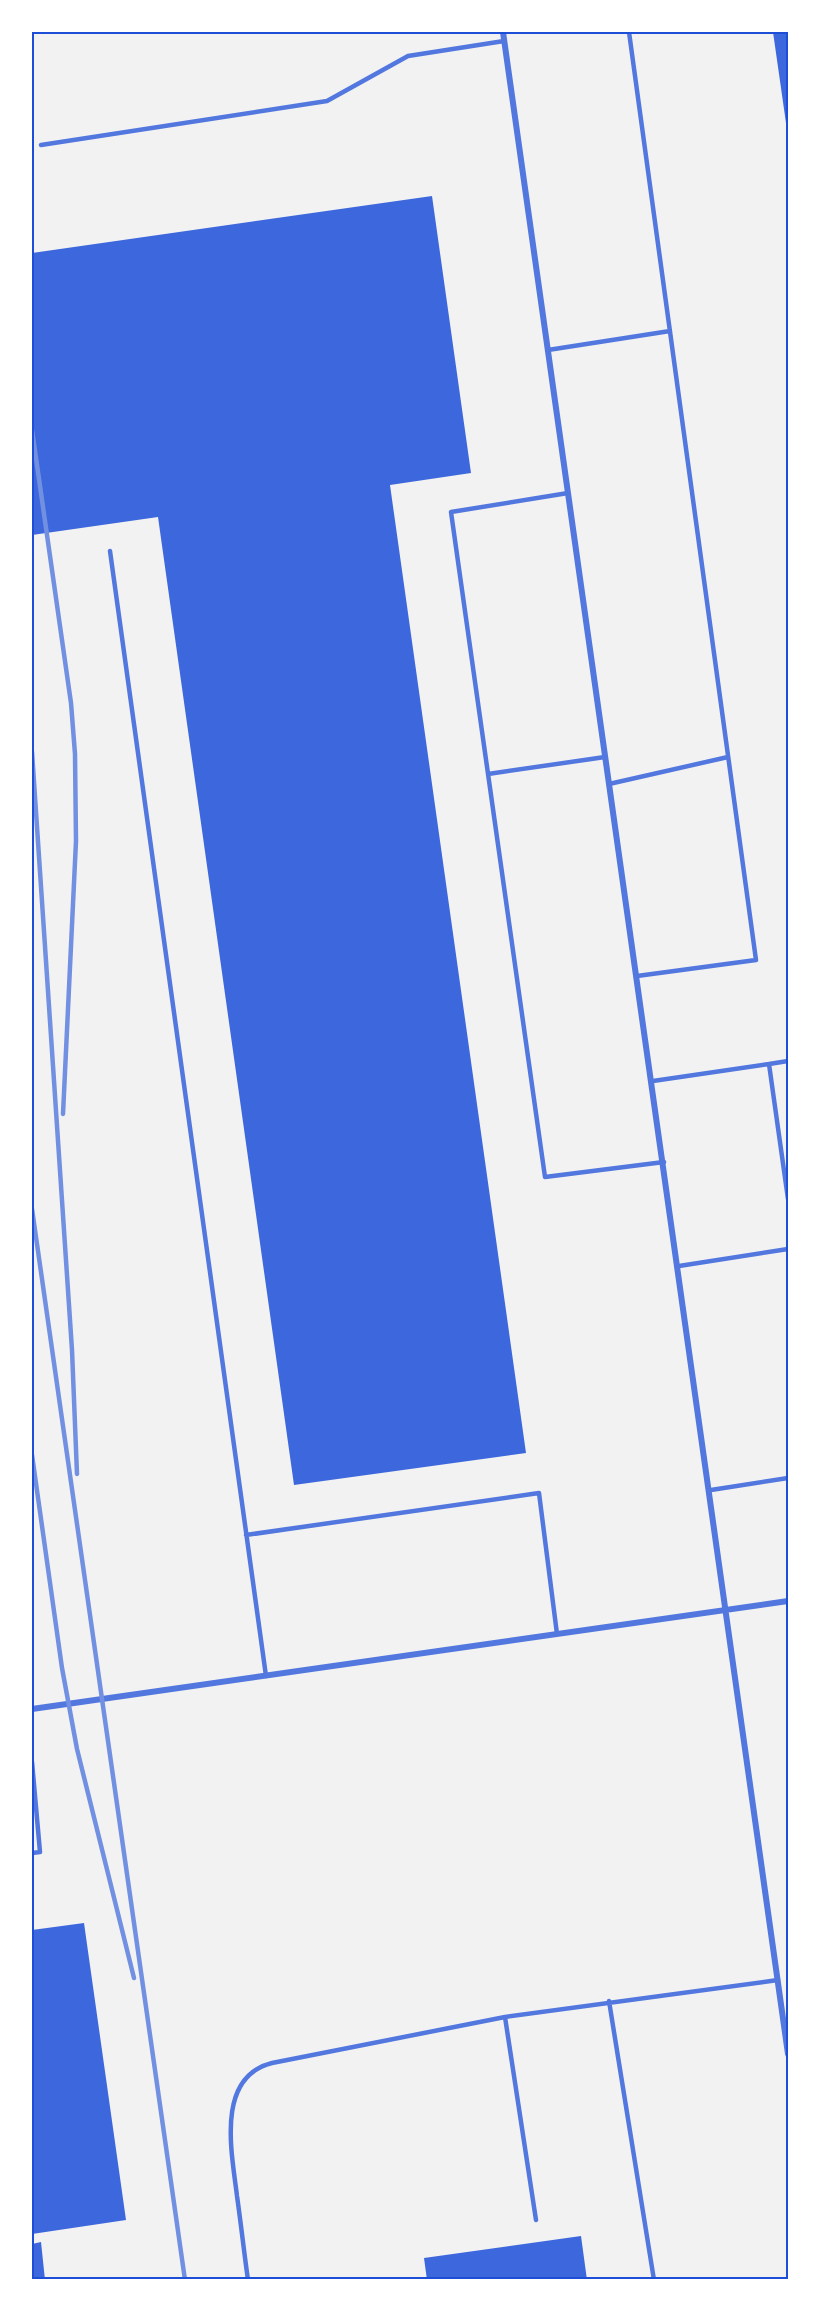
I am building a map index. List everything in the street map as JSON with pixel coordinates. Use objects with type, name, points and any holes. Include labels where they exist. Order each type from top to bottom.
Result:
[{"type":"street","points":[[503,32],[789,2054]]},
{"type":"street","points":[[32,1709],[789,1601]]},
{"type":"lane","points":[[629,32],[756,960],[637,976]]},
{"type":"lane","points":[[42,145],[327,101],[408,56],[504,41]]},
{"type":"lane","points":[[548,350],[670,331]]},
{"type":"lane","points":[[568,493],[451,512],[545,1177],[664,1162]]},
{"type":"lane","points":[[110,551],[266,1676]]},
{"type":"lane","points":[[488,774],[605,757]]},
{"type":"lane","points":[[609,784],[728,757]]},
{"type":"lane","points":[[653,1080],[789,1061]]},
{"type":"lane","points":[[769,1064],[789,1199]]},
{"type":"lane","points":[[679,1266],[789,1249]]},
{"type":"lane","points":[[711,1490],[789,1478]]},
{"type":"lane","points":[[246,1535],[539,1493],[557,1634]]},
{"type":"lane","points":[[32,1762],[40,1852],[32,1853]]},
{"type":"lane","points":[[248,2280],[230,2142],[235,2100],[241,2085],[251,2072],[272,2063],[504,2017],[609,2001],[778,1980]]},
{"type":"lane","points":[[609,2001],[654,2280]]},
{"type":"lane","points":[[504,2017],[536,2220]]},
{"type":"building","points":[[773,32],[788,32],[788,130],[787,130]]},
{"type":"building","points":[[432,196],[471,473],[390,485],[526,1453],[294,1485],[158,517],[32,535],[32,253]]},
{"type":"building","points":[[84,1923],[126,2220],[32,2234],[32,1930]]},
{"type":"building","points":[[581,2236],[587,2280],[427,2280],[424,2258]]},
{"type":"building","points":[[41,2242],[45,2280],[32,2280],[32,2244]]},
{"type":"railway","points":[[32,430],[71,703],[75,754],[76,841],[63,1114]]},
{"type":"railway","points":[[32,752],[72,1350],[77,1474]]},
{"type":"railway","points":[[32,1209],[185,2280]]},
{"type":"railway","points":[[32,1455],[62,1668],[77,1749],[134,1978]]}]
